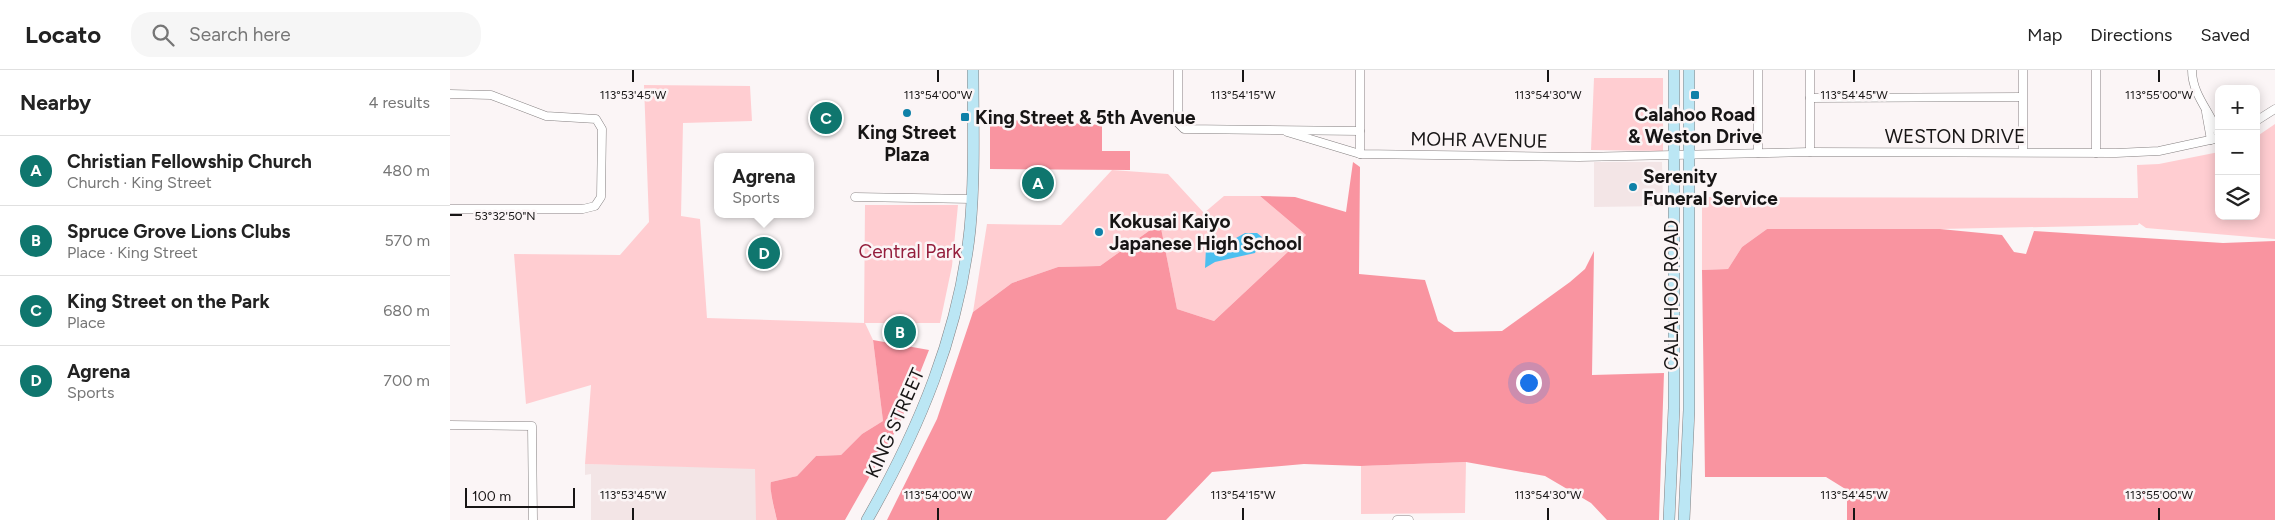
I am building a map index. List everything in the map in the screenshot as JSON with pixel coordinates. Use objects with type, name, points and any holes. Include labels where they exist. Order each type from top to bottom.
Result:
[{"type":"main road","name":"KING STREET","points":[[868,520],[912,434],[940,366],[962,279],[972,199],[973,70]]},
{"type":"main road","name":"CALAHOO ROAD","points":[[1669,520],[1674,408],[1674,70]]},
{"type":"main road","name":"CALAHOO ROAD","points":[[1684,520],[1689,410],[1689,70]]},
{"type":"street","name":"MOHR AVENUE","points":[[1178,70],[1178,123],[1184,129],[1192,131],[1360,131]]},
{"type":"street","points":[[1360,70],[1360,154]]},
{"type":"street","points":[[1758,70],[1758,153]]},
{"type":"street","points":[[1810,70],[1810,152]]},
{"type":"street","points":[[2022,152],[2023,70]]},
{"type":"street","points":[[2096,70],[2096,153]]},
{"type":"street","points":[[2192,70],[2198,95],[2206,112],[2215,123],[2215,130]]},
{"type":"street","points":[[450,94],[491,95],[546,116],[596,119],[602,129],[601,197],[595,206],[583,209],[450,208]]},
{"type":"street","points":[[1810,98],[2022,97]]},
{"type":"street","points":[[2260,118],[2275,109]]},
{"type":"street","name":"MOHR AVENUE","points":[[1287,132],[1360,154],[1585,157],[1689,155]]},
{"type":"street","name":"WESTON DRIVE","points":[[1689,155],[1810,152],[2158,152],[2215,138]]},
{"type":"street","points":[[855,198],[972,199]]},
{"type":"street","points":[[450,424],[532,426],[533,520]]},
{"type":"street","points":[[1397,520],[1408,520]]},
{"type":"shaded area","points":[[990,120],[1102,125],[1102,151],[1130,151],[1130,170],[990,169]]},
{"type":"shaded area","points":[[1353,162],[1360,167],[1359,274],[1425,280],[1438,321],[1454,332],[1502,331],[1585,269],[1594,251],[1592,375],[1664,373],[1659,520],[1607,520],[1591,503],[1545,476],[1466,462],[1361,466],[1304,464],[1212,472],[1166,520],[887,520],[937,419],[973,312],[1012,283],[1058,267],[1100,266],[1160,223],[1177,309],[1214,321],[1306,235],[1260,196],[1295,197],[1346,212]]},
{"type":"shaded area","points":[[1594,162],[1662,162],[1663,206],[1594,207]]},
{"type":"shaded area","points":[[1767,229],[1940,229],[2002,235],[2014,252],[2026,254],[2034,231],[2223,243],[2275,241],[2275,520],[1847,520],[1847,490],[1826,477],[1705,477],[1702,270],[1728,269],[1742,247]]},
{"type":"shaded area","points":[[873,340],[929,350],[900,423],[845,520],[777,520],[771,495],[771,482],[797,476],[816,456],[841,455],[862,434],[883,421]]},
{"type":"shaded area","points":[[585,464],[756,468],[756,520],[591,520],[591,474],[585,475]]},
{"type":"green space","points":[[1594,78],[1663,78],[1663,151],[1591,150]]},
{"type":"green space","name":"Central Park","points":[[644,85],[750,86],[752,121],[683,123],[681,216],[700,219],[707,318],[864,323],[865,205],[958,205],[952,266],[940,323],[865,323],[873,340],[883,421],[862,434],[841,455],[816,456],[797,476],[771,482],[777,520],[756,520],[755,469],[585,464],[591,385],[526,404],[514,254],[620,255],[649,222]]},
{"type":"green space","points":[[2275,124],[2275,239],[2146,228],[2139,223],[2138,225],[1940,229],[1767,229],[1742,247],[1728,269],[1702,270],[1702,197],[2138,198],[2137,165],[2159,164],[2215,153],[2215,220],[2260,220],[2260,134]]},
{"type":"green space","points":[[1112,170],[1168,174],[1204,213],[1224,196],[1260,196],[1306,235],[1214,321],[1177,309],[1160,223],[1100,266],[1058,267],[1012,283],[973,312],[987,224],[1061,225]]},
{"type":"green space","points":[[1466,462],[1465,513],[1361,514],[1361,466]]},
{"type":"water","points":[[1245,233],[1257,233],[1262,237],[1255,253],[1215,262],[1205,268],[1206,248],[1227,243]]},
{"type":"place","name":"Calahoo Road & Weston Drive","points":[[1695,95]]},
{"type":"place","name":"King Street Plaza","points":[[907,113]]},
{"type":"place","name":"King Street & 5th Avenue","points":[[965,117]]},
{"type":"place","name":"King Street on the Park","points":[[826,118]]},
{"type":"place","name":"Christian Fellowship Church","points":[[1038,183]]},
{"type":"place","name":"Serenity Funeral Service","points":[[1633,187]]},
{"type":"place","name":"Kokusai Kaiyo Japanese High School","points":[[1099,232]]},
{"type":"place","name":"Agrena","points":[[764,253]]},
{"type":"place","name":"Spruce Grove Lions Clubs","points":[[900,332]]}]
